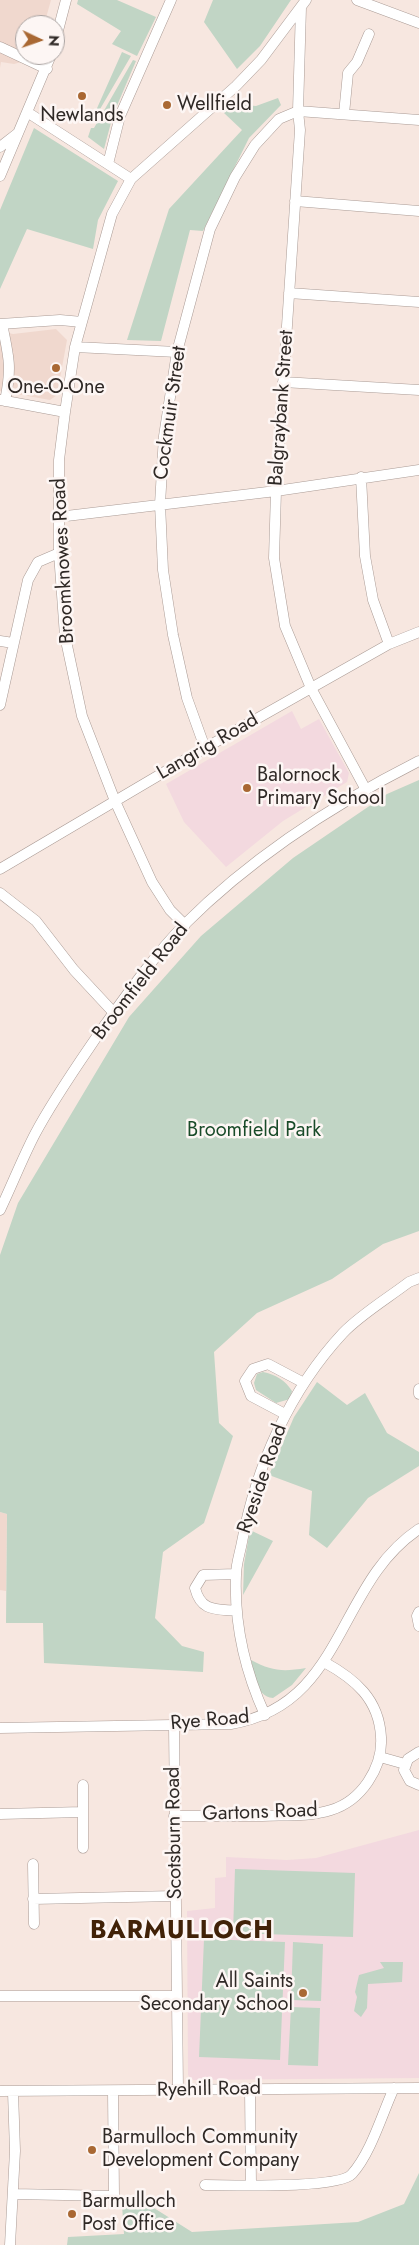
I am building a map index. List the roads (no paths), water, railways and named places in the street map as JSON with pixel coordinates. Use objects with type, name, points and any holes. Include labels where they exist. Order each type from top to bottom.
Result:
[{"type":"street","points":[[62,15],[66,0]]},
{"type":"street","points":[[108,164],[120,116],[170,0]]},
{"type":"street","points":[[357,0],[419,23]]},
{"type":"street","points":[[27,112],[131,178],[236,86],[262,60],[304,4]]},
{"type":"street","name":"Balgraybank Street","points":[[304,4],[298,110],[300,130],[276,491],[274,558],[285,626],[311,688],[366,790]]},
{"type":"street","points":[[344,114],[348,73],[357,62],[369,34]]},
{"type":"street","points":[[0,47],[47,69]]},
{"type":"street","points":[[0,176],[48,65]]},
{"type":"street","points":[[298,110],[419,120]]},
{"type":"street","name":"Cockmuir Street","points":[[205,748],[187,698],[172,635],[163,570],[160,504],[164,436],[177,352],[210,229],[235,177],[255,144],[279,119],[298,110]]},
{"type":"street","points":[[0,147],[18,133]]},
{"type":"street","name":"Broomknowes Road","points":[[131,178],[112,214],[75,347],[64,412],[59,460],[58,517],[65,636],[82,716],[115,801],[156,888],[170,910],[185,924]]},
{"type":"street","points":[[295,201],[419,211]]},
{"type":"street","points":[[289,293],[419,302]]},
{"type":"street","points":[[64,412],[3,401],[11,374],[1,324],[60,320],[82,322]]},
{"type":"street","points":[[75,347],[177,352]]},
{"type":"street","points":[[283,382],[419,390]]},
{"type":"street","points":[[58,517],[276,491],[419,470]]},
{"type":"street","points":[[361,478],[364,556],[373,600],[389,644]]},
{"type":"street","points":[[0,705],[28,580],[38,562],[59,553]]},
{"type":"street","name":"Langrig Road","points":[[0,870],[205,748],[389,644],[419,632]]},
{"type":"street","points":[[0,641],[13,643]]},
{"type":"street","name":"Broomfield Road","points":[[0,1210],[35,1134],[76,1066],[161,950],[185,924],[253,865],[300,830],[419,761]]},
{"type":"street","points":[[0,893],[36,921],[74,970],[114,1013]]},
{"type":"street","name":"Ryeside Road","points":[[265,1715],[254,1692],[242,1652],[236,1610],[236,1574],[248,1513],[262,1468],[285,1414],[304,1383],[344,1332],[409,1282],[419,1278]]},
{"type":"street","name":"Ryeside Road","points":[[285,1414],[251,1396],[246,1381],[253,1369],[268,1364],[304,1383]]},
{"type":"street","points":[[419,1389],[419,1394]]},
{"type":"street","name":"Rye Road","points":[[0,1728],[231,1724],[265,1715],[296,1696],[324,1662],[373,1576],[400,1544],[419,1529]]},
{"type":"street","points":[[236,1574],[203,1575],[195,1588],[198,1600],[208,1608],[236,1610]]},
{"type":"street","points":[[419,1612],[417,1616],[419,1626]]},
{"type":"street","name":"Gartons Road","points":[[174,1816],[282,1815],[330,1810],[345,1804],[359,1793],[371,1776],[380,1757],[380,1728],[375,1709],[368,1696],[350,1677],[324,1662]]},
{"type":"street","name":"Scotsburn Road","points":[[174,1726],[178,2090]]},
{"type":"street","points":[[419,1752],[412,1754],[405,1764],[406,1776],[410,1781],[419,1785]]},
{"type":"street","points":[[380,1757],[405,1764]]},
{"type":"street","points":[[83,1785],[83,1848]]},
{"type":"street","points":[[0,1814],[83,1812]]},
{"type":"street","points":[[33,1864],[34,1924]]},
{"type":"street","points":[[33,1898],[175,1896]]},
{"type":"street","points":[[0,1996],[177,1996]]},
{"type":"street","points":[[205,2185],[328,2183],[351,2176],[363,2158],[394,2088]]},
{"type":"street","name":"Ryehill Road","points":[[0,2092],[419,2088]]},
{"type":"street","points":[[250,2089],[251,2185]]},
{"type":"street","points":[[14,2194],[114,2196],[113,2091]]},
{"type":"street","points":[[10,2245],[15,2151],[13,2092]]},
{"type":"place","name":"Newlands","points":[[82,96]]},
{"type":"place","name":"Wellfield","points":[[167,105]]},
{"type":"place","name":"One-O-One","points":[[56,368]]},
{"type":"place","name":"Balornock Primary School","points":[[247,788]]},
{"type":"place","name":"All Saints Secondary School","points":[[303,1993]]},
{"type":"place","name":"Barmulloch Community Development Company","points":[[92,2150]]},
{"type":"place","name":"Barmulloch Post Office","points":[[72,2214]]},
{"type":"district","name":"BARMULLOCH","points":[[182,1932]]},
{"type":"park label","name":"Broomfield Park","points":[[254,1131]]}]
